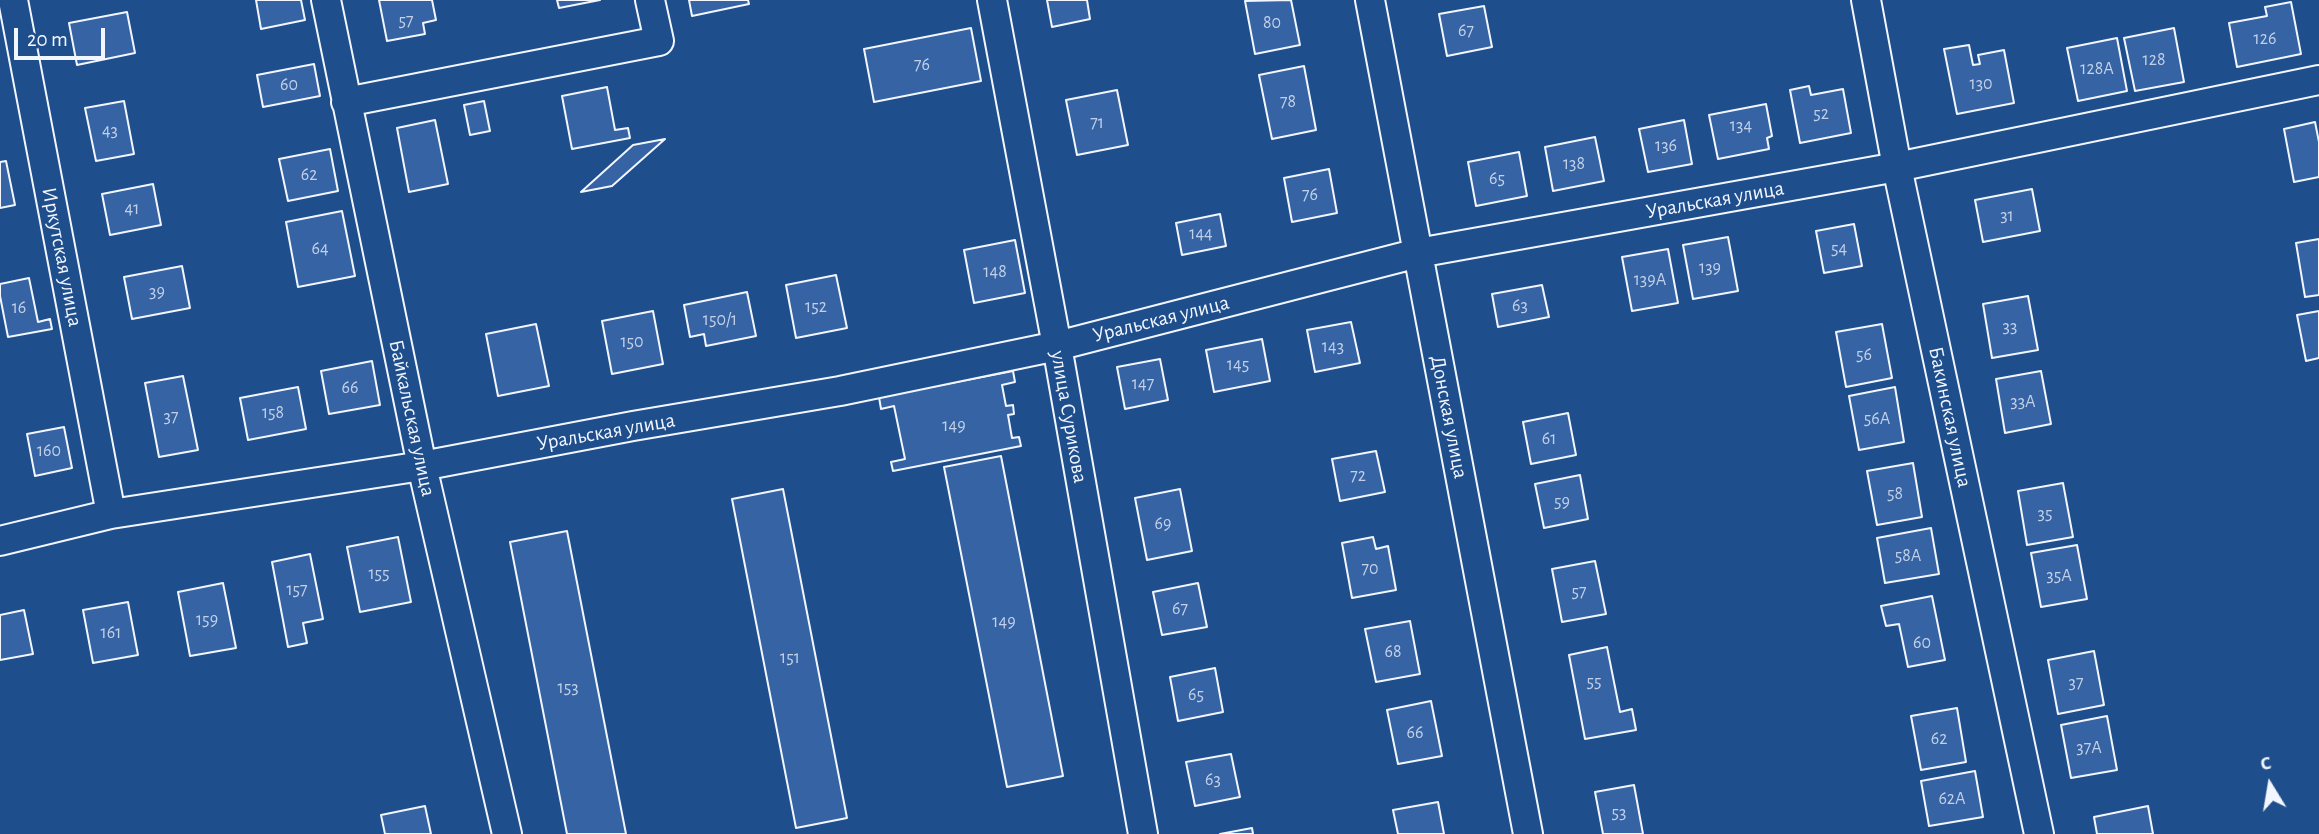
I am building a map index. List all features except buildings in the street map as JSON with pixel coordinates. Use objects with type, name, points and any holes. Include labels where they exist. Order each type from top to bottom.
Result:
[{"type":"street","name":"Иркутская улица","points":[[13,0],[111,514]]},
{"type":"street","name":"Байкальская улица","points":[[326,0],[422,466],[507,834]]},
{"type":"street","points":[[346,102],[659,41],[650,0]]},
{"type":"street","name":"улица Сурикова","points":[[992,0],[1057,346],[1143,834]]},
{"type":"street","name":"Донская улица","points":[[1370,0],[1528,834]]},
{"type":"street","name":"Бакинская улица","points":[[1866,0],[1897,167],[2039,834]]},
{"type":"street","name":"Уральская улица","points":[[0,541],[111,514],[422,466],[633,426],[840,391],[1057,346],[1418,253],[1897,167],[2319,80]]}]
